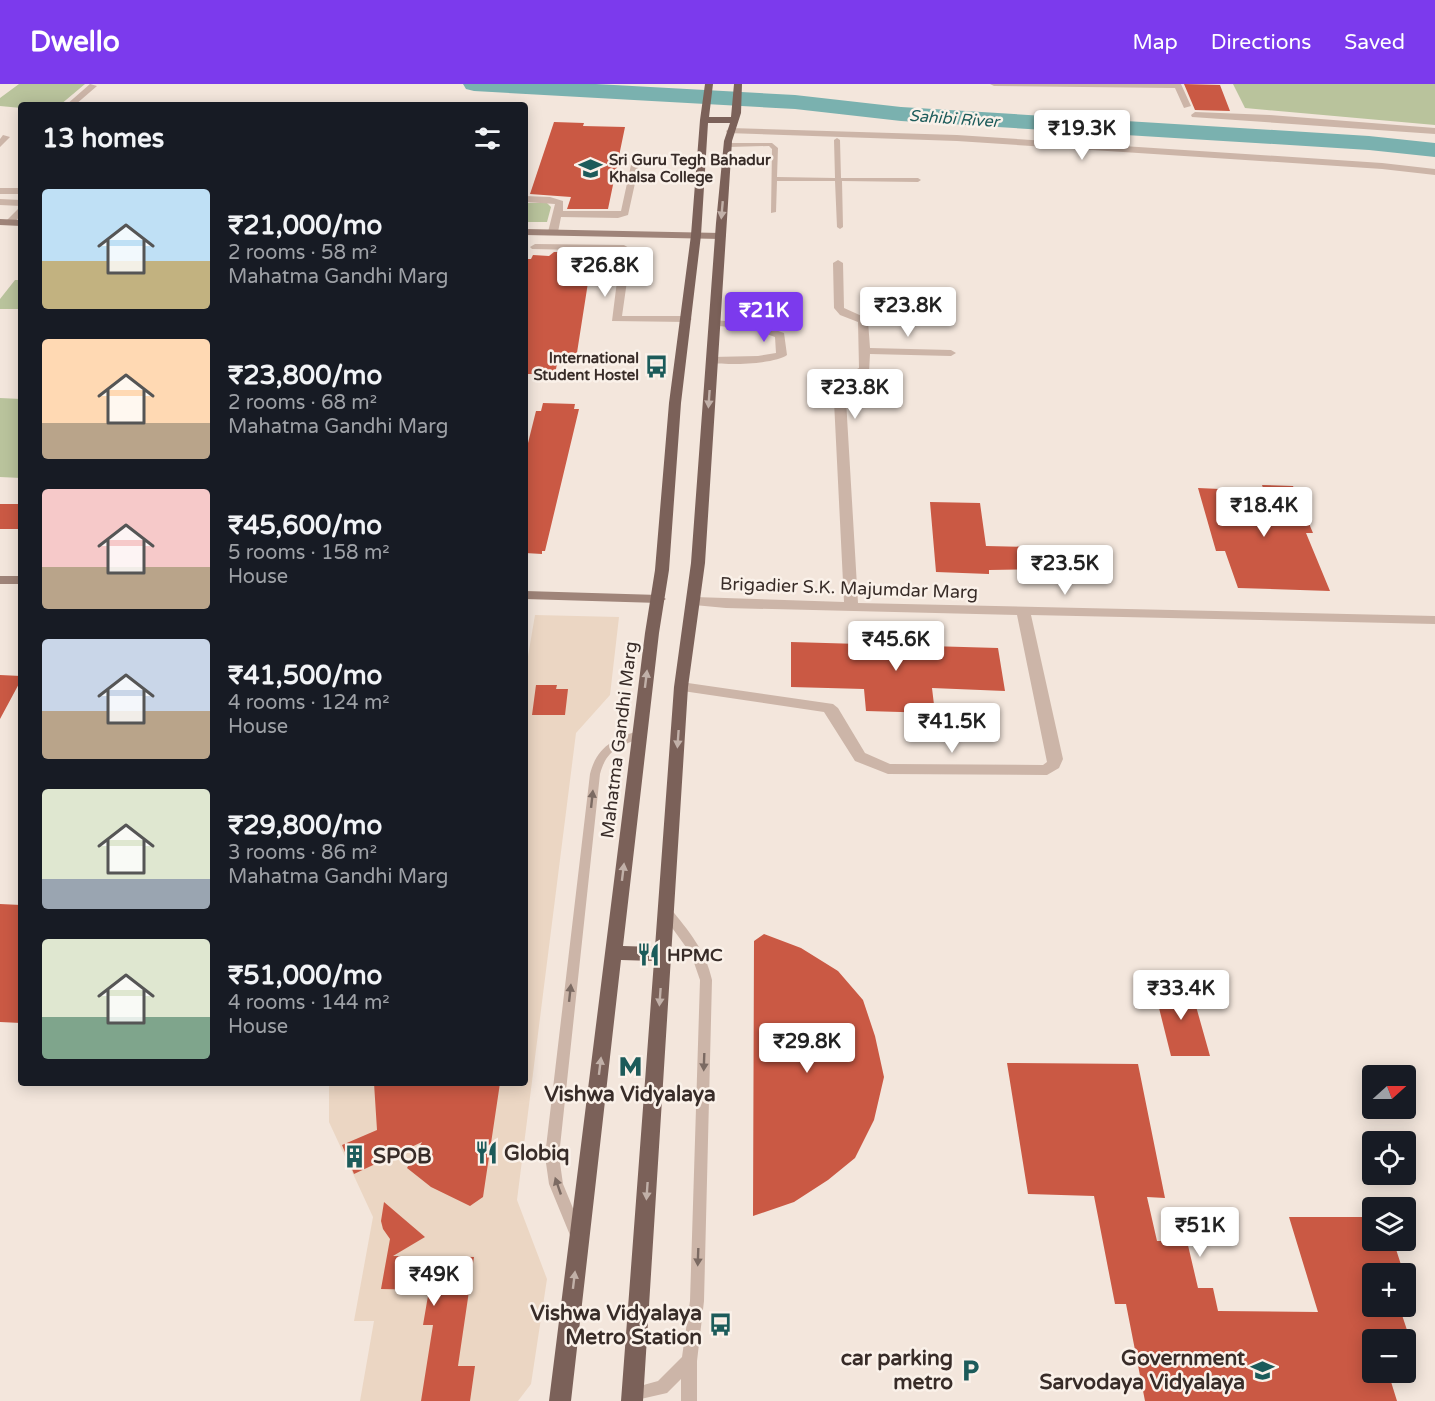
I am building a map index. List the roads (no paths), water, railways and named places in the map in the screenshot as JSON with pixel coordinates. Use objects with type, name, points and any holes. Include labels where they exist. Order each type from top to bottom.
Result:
[{"type":"main road","name":"Mahatma Gandhi Marg","points":[[560,1401],[652,633],[659,600],[675,403],[696,235],[704,117],[709,84]]},
{"type":"main road","points":[[633,1398],[681,687],[694,601],[728,145],[736,116],[738,84]]},
{"type":"main road","points":[[704,117],[736,116]]},
{"type":"main road","points":[[614,953],[663,954]]},
{"type":"street","points":[[994,84],[1177,85],[1187,106]]},
{"type":"street","points":[[74,102],[93,86]]},
{"type":"street","points":[[1195,115],[1435,131]]},
{"type":"street","points":[[730,131],[957,138],[1382,166],[1435,172]]},
{"type":"street","points":[[558,214],[618,215],[625,213],[634,165]]},
{"type":"street","points":[[0,191],[18,191]]},
{"type":"street","points":[[528,199],[555,201],[560,205],[553,232]]},
{"type":"street","points":[[0,202],[18,203]]},
{"type":"street","points":[[5,222],[18,206]]},
{"type":"street","points":[[528,232],[721,236]]},
{"type":"street","points":[[530,247],[539,232]]},
{"type":"street","points":[[530,247],[624,248]]},
{"type":"street","points":[[838,263],[839,308],[843,313],[862,319],[864,351],[863,372],[839,381],[851,607]]},
{"type":"street","points":[[622,281],[616,319],[687,319]]},
{"type":"street","points":[[712,360],[758,359],[782,355],[780,335],[771,330],[714,323]]},
{"type":"street","points":[[864,351],[951,353]]},
{"type":"street","points":[[0,580],[18,580]]},
{"type":"street","points":[[528,595],[659,600]]},
{"type":"street","name":"Brigadier S.K. Majumdar Marg","points":[[694,601],[851,607],[1435,620]]},
{"type":"street","points":[[681,687],[828,708],[833,712],[861,757],[888,769],[1047,770],[1054,764],[1054,759],[1023,611]]},
{"type":"lane","points":[[837,140],[840,227]]},
{"type":"lane","points":[[728,145],[770,144],[775,148],[773,212]]},
{"type":"lane","points":[[774,179],[918,180]]},
{"type":"lane","points":[[579,1240],[556,1184],[552,1156],[595,774],[599,757],[606,748],[640,734]]},
{"type":"lane","points":[[666,911],[695,948],[704,965],[706,980],[697,1301],[689,1361],[689,1401]]},
{"type":"lane","points":[[633,1398],[662,1388],[689,1361]]},
{"type":"waterway","name":"Sahibi River","points":[[474,84],[795,102],[901,114],[1369,143],[1435,150]]},
{"type":"place","name":"Sri Guru Tegh Bahadur Khalsa College","points":[[591,169]]},
{"type":"place","name":"International Student Hostel","points":[[657,367]]},
{"type":"place","name":"HPMC","points":[[649,955]]},
{"type":"place","name":"Vishwa Vidyalaya","points":[[630,1066]]},
{"type":"place","name":"Globiq","points":[[486,1153]]},
{"type":"place","name":"SPOB","points":[[355,1156]]},
{"type":"place","name":"Vishwa Vidyalaya Metro Station","points":[[720,1325]]},
{"type":"place","name":"car parking metro","points":[[971,1370]]},
{"type":"place","name":"Government Sarvodaya Vidyalaya","points":[[1263,1370]]}]
